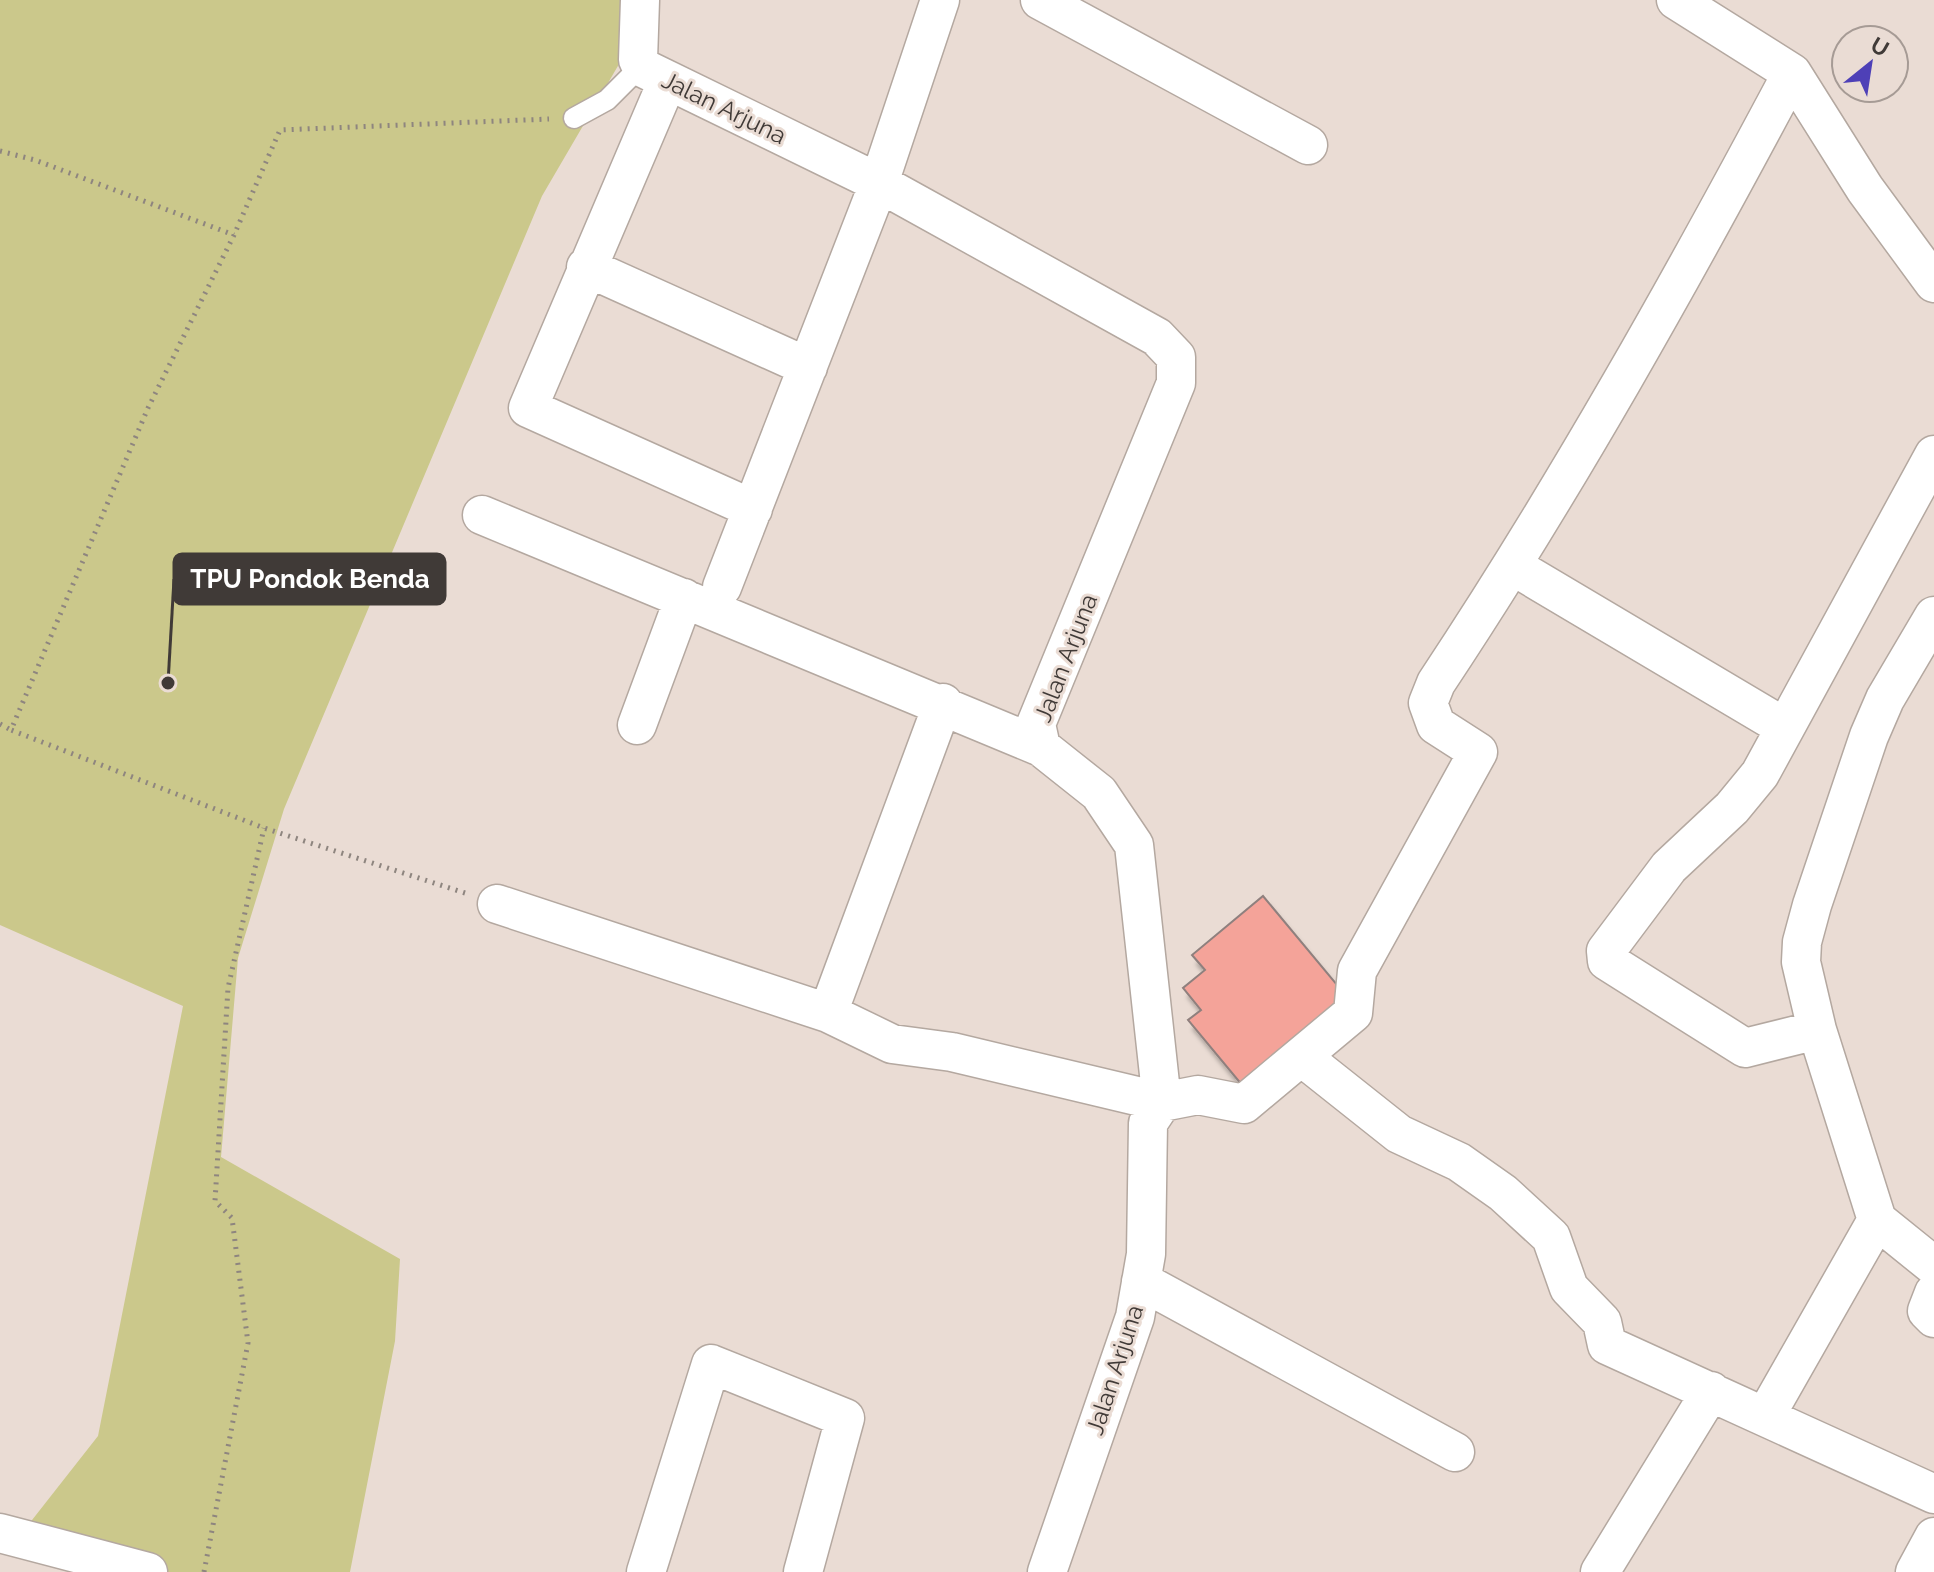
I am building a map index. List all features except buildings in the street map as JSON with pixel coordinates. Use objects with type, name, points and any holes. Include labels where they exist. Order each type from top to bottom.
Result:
[{"type":"street","points":[[640,0],[638,60],[654,74],[586,267],[528,408],[753,509]]},
{"type":"street","points":[[722,587],[879,183],[940,0]]},
{"type":"street","points":[[1040,0],[1308,145]]},
{"type":"street","points":[[1686,2],[1792,73],[1865,189],[1934,283]]},
{"type":"street","points":[[497,904],[828,1013],[892,1044],[952,1052],[1162,1102],[1198,1095],[1244,1104],[1353,1013],[1357,971],[1478,752],[1436,725],[1428,703],[1436,683],[1513,566],[1718,214],[1792,73]]},
{"type":"street","name":"Jalan Arjuna","points":[[654,74],[879,183],[1157,337],[1176,357],[1176,383],[1036,724],[1041,747],[1099,793],[1134,845],[1162,1102],[1148,1123],[1146,1254],[1135,1317],[1047,1572]]},
{"type":"street","points":[[586,267],[808,367]]},
{"type":"street","points":[[1817,1030],[1745,1048],[1607,961],[1606,955],[1608,946],[1669,867],[1750,788],[1934,455]]},
{"type":"street","points":[[482,515],[943,703],[1041,747]]},
{"type":"street","points":[[1513,566],[1784,727]]},
{"type":"street","points":[[637,725],[684,598]]},
{"type":"street","points":[[1934,616],[1885,699],[1869,736],[1812,905],[1802,942],[1801,962],[1817,1030],[1877,1220],[1934,1266]]},
{"type":"street","points":[[828,1013],[943,703]]},
{"type":"street","points":[[1302,1057],[1399,1134],[1459,1162],[1503,1193],[1551,1237],[1569,1288],[1602,1322],[1607,1345],[1934,1494]]},
{"type":"street","points":[[1766,1415],[1877,1220]]},
{"type":"street","points":[[1141,1281],[1455,1452]]},
{"type":"street","points":[[1934,1293],[1927,1311],[1934,1318]]},
{"type":"street","points":[[646,1572],[711,1364],[845,1418],[803,1572]]},
{"type":"street","points":[[1600,1572],[1711,1391]]},
{"type":"street","points":[[0,1533],[148,1572]]},
{"type":"street","points":[[1915,1572],[1934,1537]]},
{"type":"lane","points":[[574,118],[654,74]]},
{"type":"path","points":[[11,730],[148,408],[234,235],[280,130],[574,118]]},
{"type":"path","points":[[0,151],[35,160],[234,235]]},
{"type":"path","points":[[0,724],[264,828],[497,904]]},
{"type":"path","points":[[204,1572],[248,1343],[232,1218],[215,1201],[228,988],[264,828]]},
{"type":"shaded area","points":[[0,0],[631,0],[629,47],[542,196],[284,809],[238,958],[221,1157],[400,1259],[395,1341],[350,1572],[108,1572],[14,1543],[98,1436],[183,1006],[0,925]]},
{"type":"place","name":"TPU Pondok Benda","points":[[168,683]]}]
